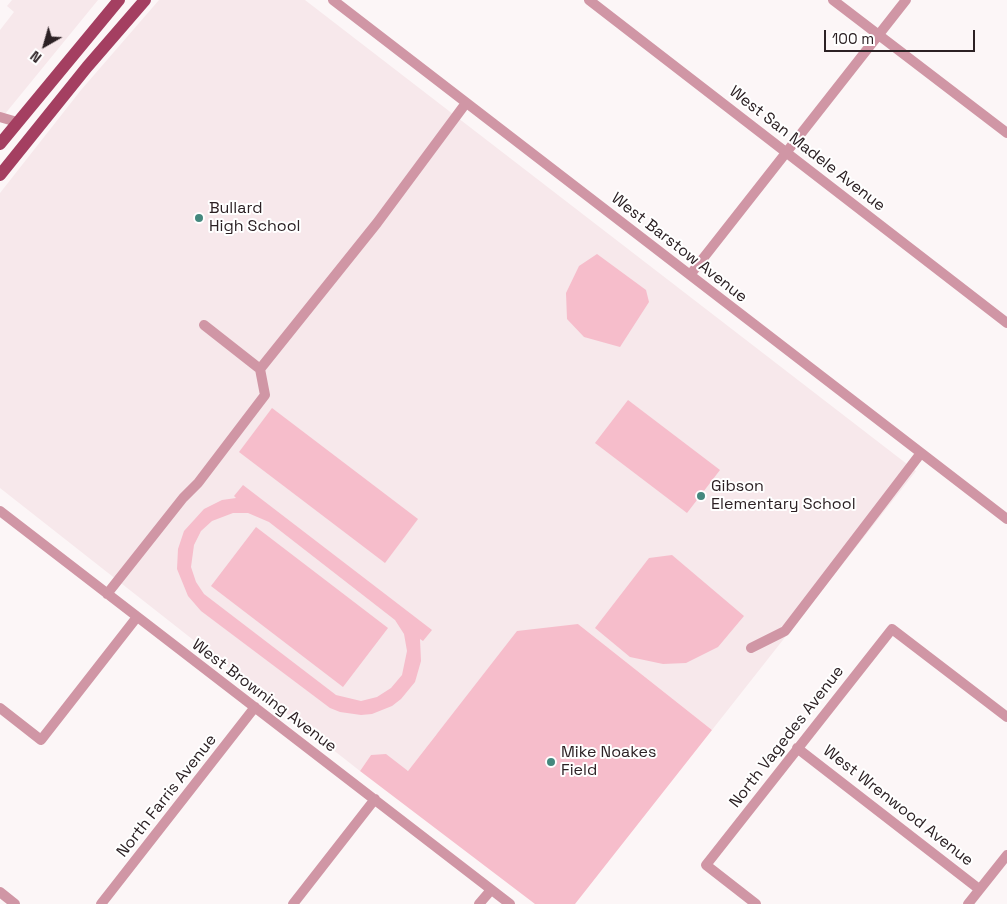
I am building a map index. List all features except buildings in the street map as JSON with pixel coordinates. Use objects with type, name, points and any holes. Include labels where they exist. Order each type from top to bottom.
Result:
[{"type":"main road","points":[[1,140],[119,0]]},
{"type":"main road","points":[[2,170],[145,0]]},
{"type":"street","name":"West Barstow Avenue","points":[[333,0],[1007,519]]},
{"type":"street","name":"West San Madele Avenue","points":[[589,0],[1007,323]]},
{"type":"street","points":[[833,0],[1007,133]]},
{"type":"street","points":[[690,275],[906,0]]},
{"type":"street","points":[[260,369],[377,223],[466,103]]},
{"type":"street","points":[[0,116],[17,122]]},
{"type":"street","points":[[107,594],[183,498],[198,484],[265,396],[260,369],[204,325]]},
{"type":"street","points":[[751,648],[785,631],[921,453]]},
{"type":"street","name":"West Browning Avenue","points":[[0,511],[510,904]]},
{"type":"street","points":[[0,708],[41,740],[137,617]]},
{"type":"street","name":"North Vagedes Avenue","points":[[756,904],[706,865],[892,628],[1007,717]]},
{"type":"street","name":"North Farris Avenue","points":[[101,904],[255,707]]},
{"type":"street","name":"West Wrenwood Avenue","points":[[797,748],[980,889]]},
{"type":"street","points":[[293,904],[375,800]]},
{"type":"street","points":[[968,904],[1007,854]]},
{"type":"street","points":[[479,904],[491,890]]},
{"type":"street","points":[[0,892],[15,904]]},
{"type":"shaded area","points":[[12,0],[98,0],[0,120],[0,30],[14,12],[7,6]]},
{"type":"shaded area","name":"Bullard High School","points":[[159,0],[305,0],[916,471],[712,730],[578,624],[436,735],[408,771],[371,755],[360,771],[0,488],[0,193],[81,90]]},
{"type":"shaded area","points":[[597,254],[646,290],[649,302],[620,347],[584,337],[567,319],[566,293],[579,266]]},
{"type":"shaded area","points":[[628,400],[720,470],[687,513],[595,443]]},
{"type":"shaded area","points":[[272,408],[418,519],[385,563],[239,452]]},
{"type":"shaded area","points":[[243,485],[432,630],[423,641],[420,639],[421,661],[415,682],[401,699],[392,706],[372,714],[361,715],[340,712],[330,708],[201,611],[188,596],[177,569],[178,549],[184,531],[204,509],[222,500],[236,498],[234,496]],"holes":[[[233,513],[248,513],[269,522],[395,620],[404,634],[407,651],[402,675],[391,688],[377,697],[361,701],[336,695],[204,594],[196,582],[191,567],[194,545],[201,531],[212,521]]]},
{"type":"shaded area","points":[[256,527],[388,628],[343,687],[211,586]]},
{"type":"shaded area","points":[[672,555],[744,616],[718,647],[686,663],[663,664],[630,657],[595,628],[649,558]]},
{"type":"shaded area","name":"Mike Noakes Field","points":[[578,624],[712,730],[575,904],[535,904],[360,771],[371,755],[386,754],[408,771],[517,631]]},
{"type":"place","name":"Bullard High School","points":[[199,218]]},
{"type":"place","name":"Gibson Elementary School","points":[[701,496]]},
{"type":"place","name":"Mike Noakes Field","points":[[551,762]]}]
